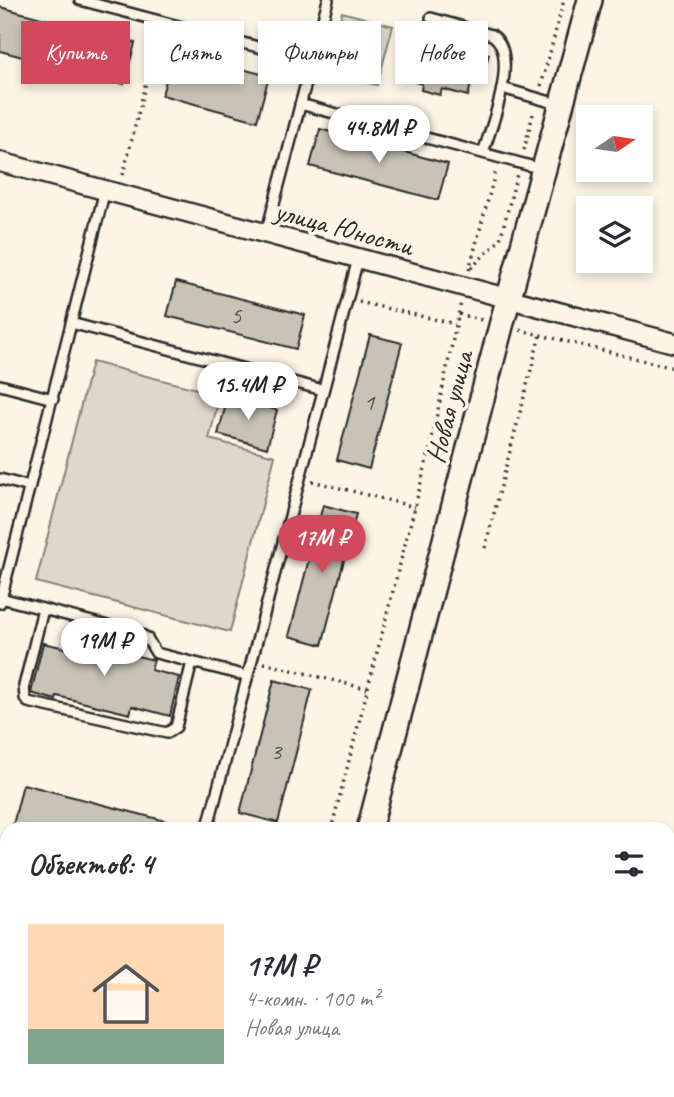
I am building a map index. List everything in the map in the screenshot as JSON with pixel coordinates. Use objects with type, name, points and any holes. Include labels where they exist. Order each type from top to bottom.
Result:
[{"type":"street","name":"Новая улица","points":[[371,822],[508,299],[590,0]]},
{"type":"street","name":"улица Юности","points":[[0,162],[674,342]]},
{"type":"lane","points":[[80,0],[161,21]]},
{"type":"lane","points":[[322,21],[328,0]]},
{"type":"lane","points":[[431,18],[498,40],[504,58],[502,88],[483,153]]},
{"type":"lane","points":[[266,234],[305,84]]},
{"type":"lane","points":[[502,88],[562,105]]},
{"type":"lane","points":[[300,104],[544,169]]},
{"type":"lane","points":[[105,190],[1,601],[142,635],[147,638],[156,653],[247,676]]},
{"type":"lane","points":[[209,822],[358,259]]},
{"type":"lane","points":[[71,323],[323,390]]},
{"type":"lane","points":[[0,385],[53,399]]},
{"type":"lane","points":[[0,478],[30,487]]},
{"type":"lane","points":[[43,609],[24,686],[28,702],[167,733],[176,727],[192,662]]},
{"type":"path","points":[[499,157],[470,269],[500,240],[564,0]]},
{"type":"path","points":[[122,176],[145,84]]},
{"type":"path","points":[[347,299],[456,324]]},
{"type":"path","points":[[333,822],[415,507],[458,314]]},
{"type":"path","points":[[485,548],[540,335],[674,368]]},
{"type":"path","points":[[300,477],[415,507]]},
{"type":"path","points":[[251,659],[367,689]]},
{"type":"shaded area","points":[[342,12],[375,21],[340,21]]},
{"type":"shaded area","points":[[381,23],[393,26],[381,70]]},
{"type":"shaded area","points":[[92,362],[220,395],[209,439],[275,456],[230,632],[36,582]]},
{"type":"building","points":[[0,7],[52,21],[21,21],[21,57],[0,51]]},
{"type":"building","points":[[130,42],[135,43],[130,62]]},
{"type":"building","points":[[244,69],[258,73],[258,84],[267,84],[257,121],[162,95],[165,84],[244,84]]},
{"type":"building","points":[[422,84],[471,84],[468,96],[442,89],[440,95],[421,90]]},
{"type":"building","points":[[320,129],[448,164],[438,200],[310,166]]},
{"type":"building","points":[[176,282],[305,315],[296,349],[167,316]]},
{"type":"building","points":[[370,335],[402,343],[369,469],[337,460]]},
{"type":"building","points":[[228,397],[277,410],[267,448],[218,434]]},
{"type":"building","points":[[323,505],[356,514],[322,645],[289,636]]},
{"type":"building","points":[[107,638],[123,642],[120,652],[154,660],[151,670],[179,677],[170,716],[132,706],[130,714],[57,696],[56,700],[31,693],[43,643],[70,649],[72,640],[104,648]]},
{"type":"building","points":[[274,680],[312,690],[278,822],[240,813]]},
{"type":"building","points":[[23,784],[166,821],[166,822],[14,822]]}]
